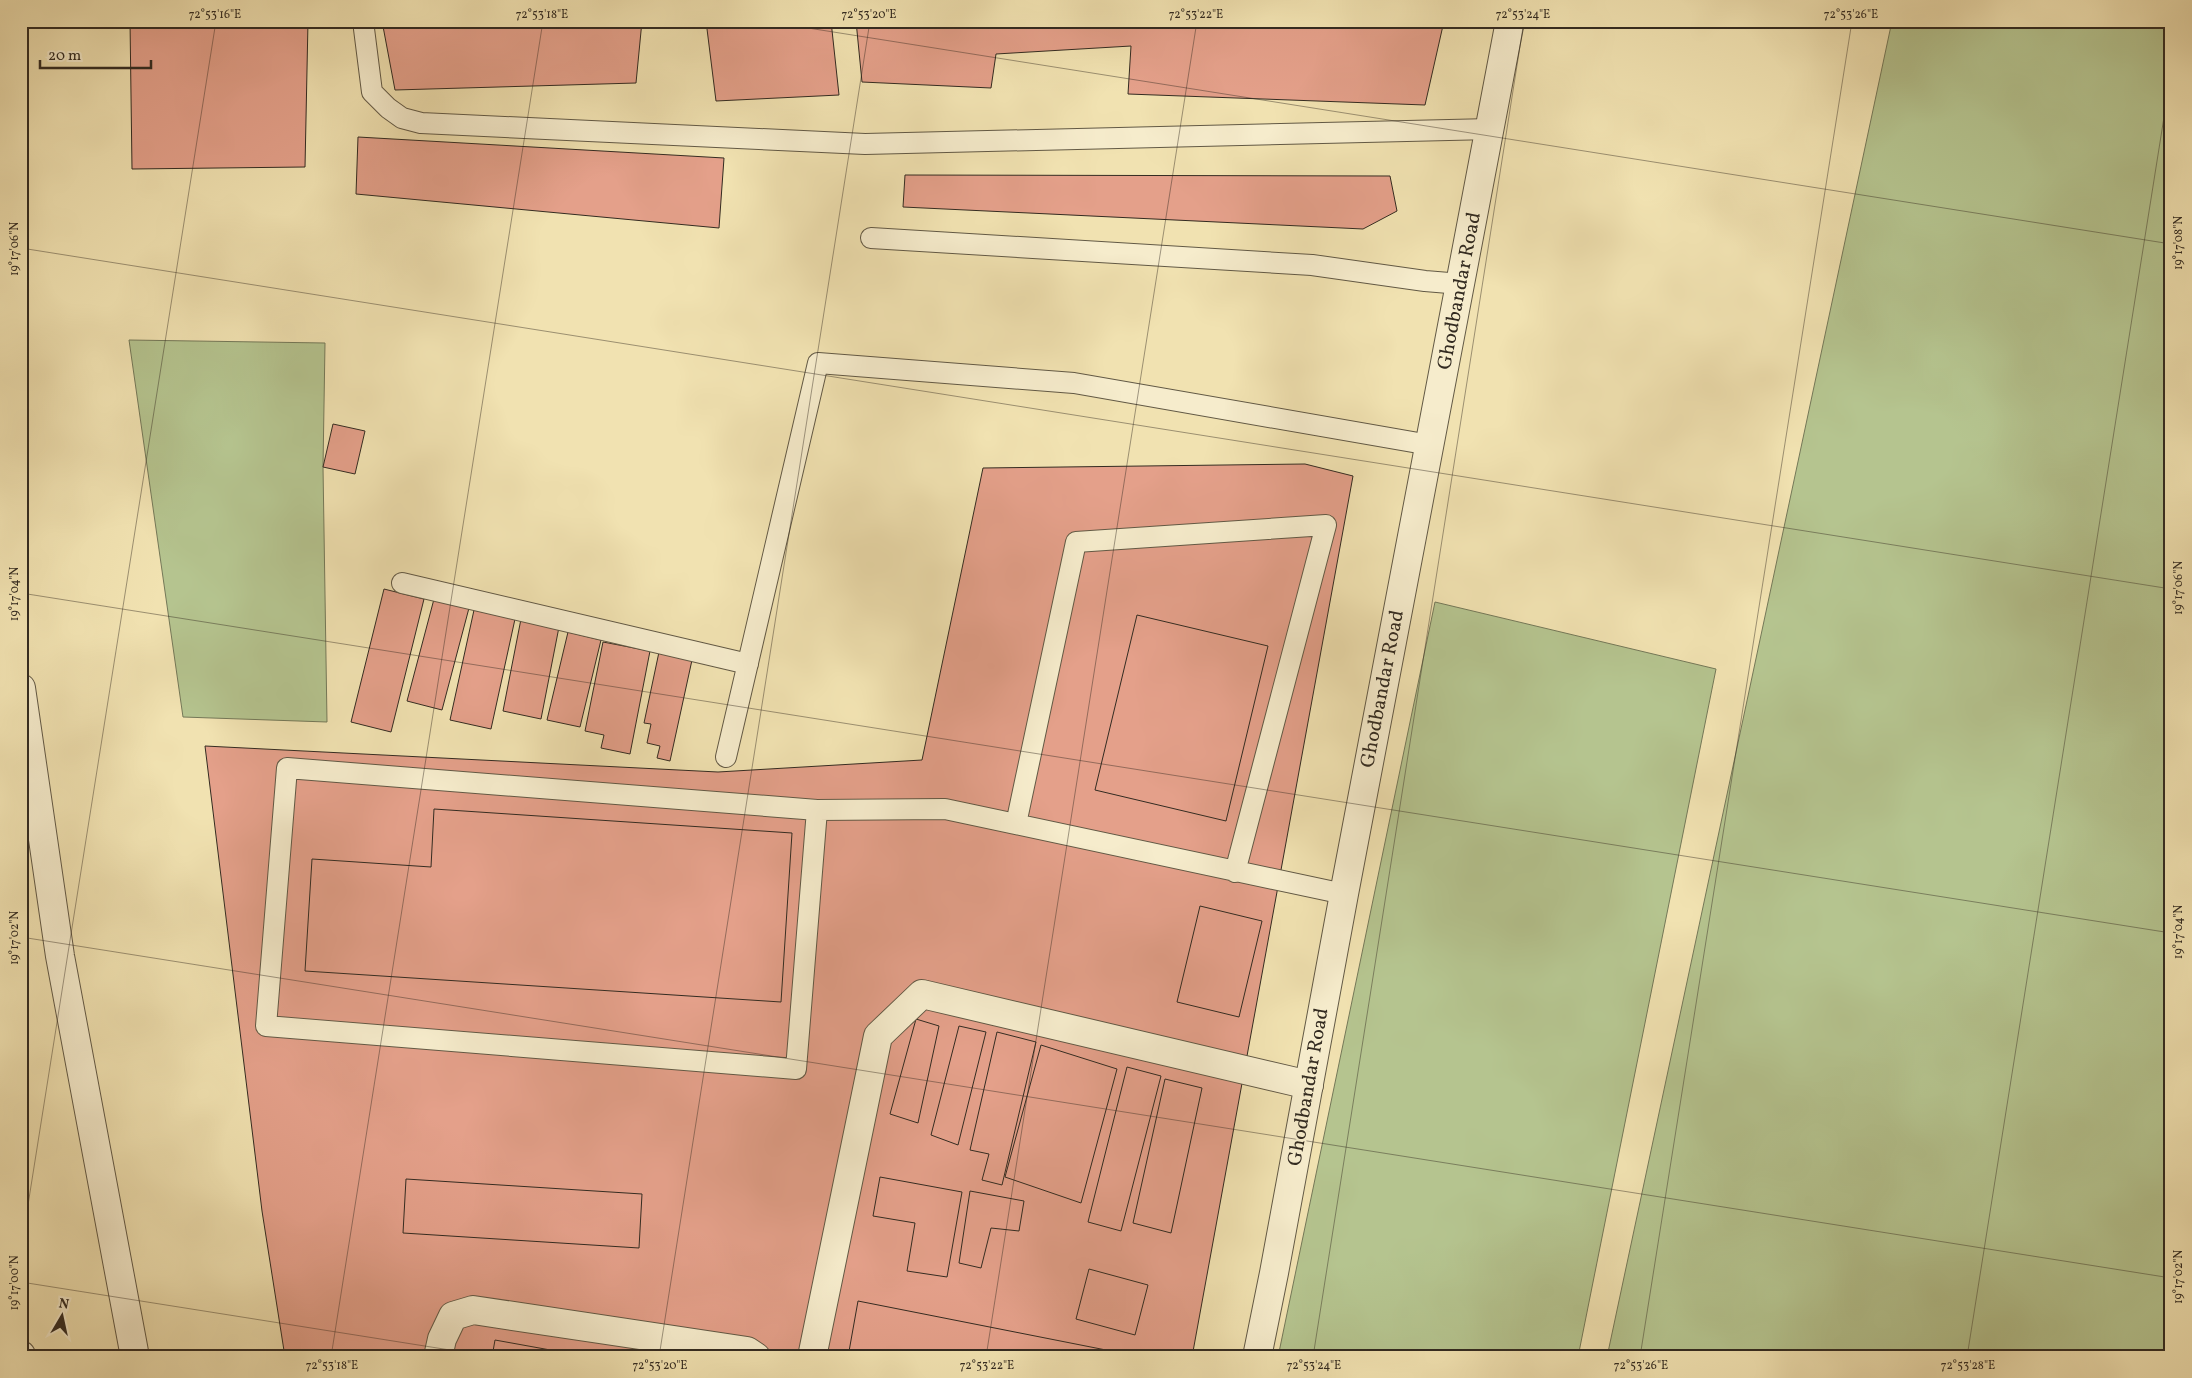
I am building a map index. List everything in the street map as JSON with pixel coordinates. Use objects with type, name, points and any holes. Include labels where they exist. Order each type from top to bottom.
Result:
[{"type":"street","name":"Ghodbandar Road","points":[[1257,1357],[1510,21]]},
{"type":"street","points":[[21,688],[60,956],[135,1357]]},
{"type":"street","points":[[812,1357],[878,1036],[922,994],[1309,1086]]},
{"type":"street","points":[[438,1357],[442,1339],[453,1316],[474,1310],[747,1351],[756,1357]]},
{"type":"lane","points":[[363,21],[372,92],[388,108],[402,118],[420,123],[865,144],[1491,129]]},
{"type":"lane","points":[[871,238],[1312,265],[1425,281],[1461,284]]},
{"type":"lane","points":[[726,757],[818,363],[1074,383],[1430,445]]},
{"type":"lane","points":[[1016,824],[1076,542],[1326,525],[1235,872]]},
{"type":"lane","points":[[402,583],[748,664]]},
{"type":"lane","points":[[816,810],[796,1069],[266,1026],[287,768],[816,810],[945,809],[1344,894]]},
{"type":"green space","points":[[1892,21],[2171,21],[2171,1357],[1607,1357]]},
{"type":"green space","points":[[129,340],[325,343],[323,467],[327,722],[183,717]]},
{"type":"green space","points":[[1435,602],[1716,669],[1578,1357],[1278,1357]]},
{"type":"building","points":[[130,21],[308,21],[305,167],[132,169]]},
{"type":"building","points":[[382,21],[642,21],[636,83],[395,90]]},
{"type":"building","points":[[706,21],[831,21],[839,95],[716,101]]},
{"type":"building","points":[[856,21],[1444,21],[1425,105],[1128,94],[1131,46],[996,54],[991,88],[862,82]]},
{"type":"building","points":[[358,137],[724,158],[719,228],[356,194]]},
{"type":"building","points":[[905,175],[1390,176],[1397,211],[1363,229],[903,207]]},
{"type":"building","points":[[333,424],[365,431],[355,474],[323,467]]},
{"type":"building","points":[[1305,464],[1353,476],[1192,1357],[285,1357],[262,1211],[205,746],[718,772],[922,760],[983,468]]},
{"type":"building","points":[[384,589],[424,599],[391,732],[351,722]]},
{"type":"building","points":[[434,599],[469,608],[442,710],[407,701]]},
{"type":"building","points":[[474,610],[515,619],[491,729],[450,720]]},
{"type":"building","points":[[1137,615],[1268,646],[1226,821],[1095,790]]},
{"type":"building","points":[[521,619],[559,627],[541,719],[503,711]]},
{"type":"building","points":[[568,632],[601,640],[580,727],[547,720]]},
{"type":"building","points":[[603,642],[650,651],[630,754],[601,748],[604,735],[585,731]]},
{"type":"building","points":[[659,652],[692,660],[670,761],[657,758],[660,746],[647,743],[651,724],[644,723]]},
{"type":"building","points":[[434,809],[792,833],[781,1002],[305,971],[312,859],[431,867]]},
{"type":"building","points":[[1200,906],[1262,921],[1239,1017],[1177,1002]]},
{"type":"building","points":[[916,1019],[939,1026],[918,1123],[890,1114]]},
{"type":"building","points":[[959,1026],[986,1032],[958,1145],[931,1135]]},
{"type":"building","points":[[997,1032],[1036,1042],[1002,1185],[982,1180],[989,1154],[970,1150]]},
{"type":"building","points":[[1041,1045],[1117,1069],[1081,1203],[1005,1177]]},
{"type":"building","points":[[1127,1067],[1161,1076],[1121,1231],[1088,1222]]},
{"type":"building","points":[[1165,1079],[1202,1088],[1171,1233],[1133,1223]]},
{"type":"building","points":[[880,1177],[962,1192],[947,1277],[907,1271],[915,1223],[873,1216]]},
{"type":"building","points":[[406,1179],[642,1194],[639,1248],[403,1233]]},
{"type":"building","points":[[970,1191],[1024,1201],[1019,1231],[991,1228],[981,1268],[959,1263]]},
{"type":"building","points":[[1089,1269],[1148,1285],[1135,1335],[1076,1319]]},
{"type":"building","points":[[858,1301],[1111,1351],[1109,1357],[848,1357]]},
{"type":"building","points":[[495,1340],[589,1357],[492,1357]]}]
